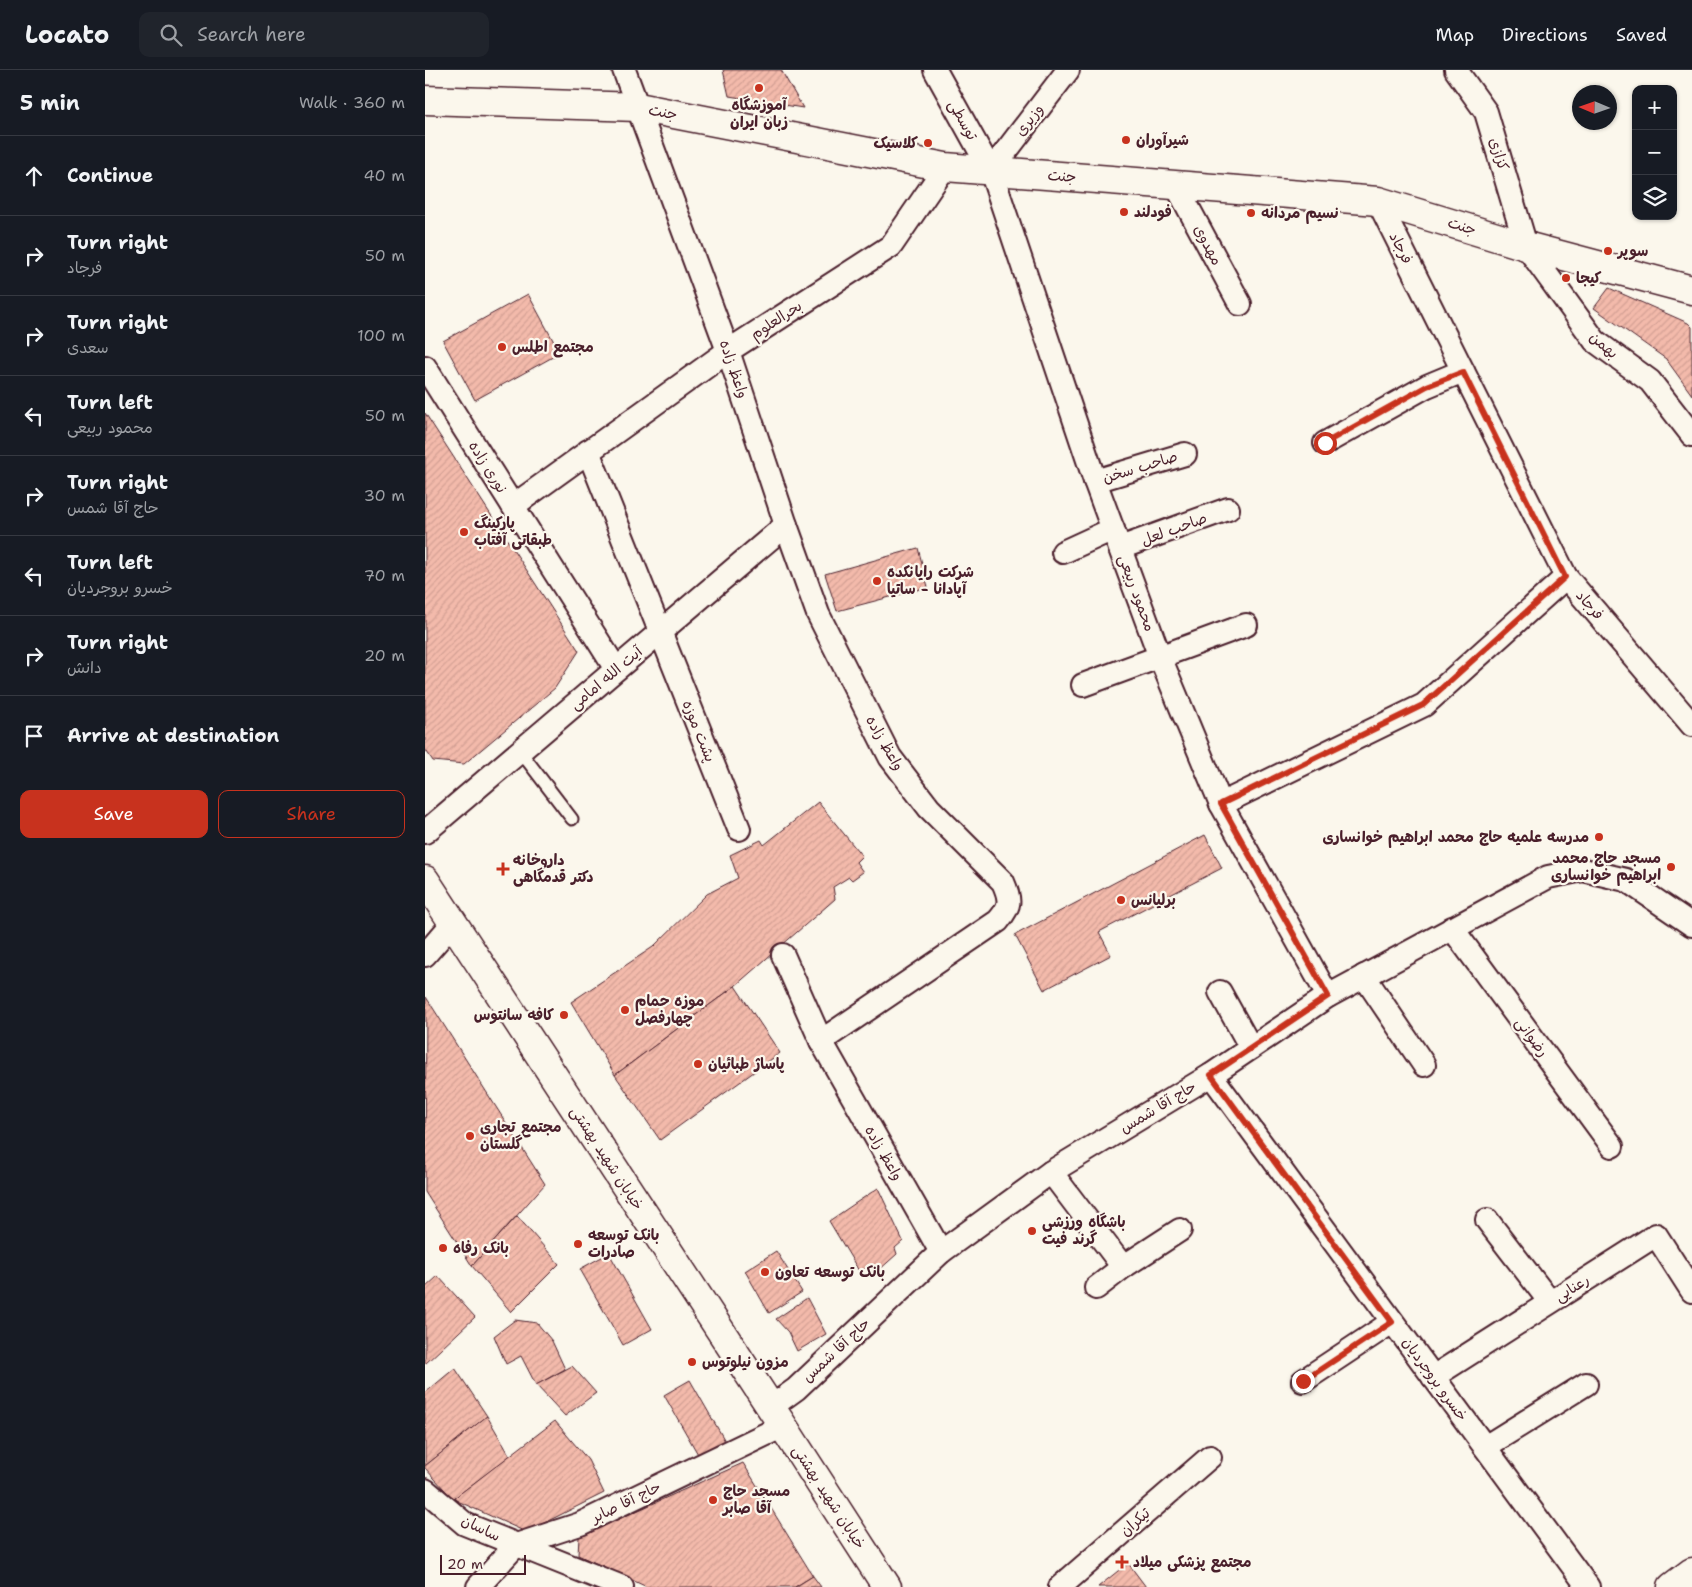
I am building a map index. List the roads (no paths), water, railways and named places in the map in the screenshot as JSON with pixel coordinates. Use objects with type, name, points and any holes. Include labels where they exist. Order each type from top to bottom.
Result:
[{"type":"street","name":"واعظ زاده","points":[[624,70],[728,351],[818,614],[890,757],[929,808],[1003,882],[1009,896],[1007,911],[998,921],[821,1041],[941,1252]]},
{"type":"street","name":"توسطی","points":[[935,70],[991,171]]},
{"type":"street","name":"وزیری","points":[[991,171],[1068,70]]},
{"type":"street","name":"کزازی","points":[[1457,70],[1486,112],[1526,246]]},
{"type":"street","name":"جنت","points":[[425,100],[637,107],[945,167],[1378,201],[1526,246],[1692,290]]},
{"type":"street","name":"بحرالعلوم","points":[[513,506],[728,351],[891,246],[945,167]]},
{"type":"street","name":"محمود ربیعی","points":[[991,171],[1095,481],[1160,657],[1221,804],[1328,996]]},
{"type":"street","name":"مهدوی","points":[[1176,185],[1240,304]]},
{"type":"street","name":"فرجاد","points":[[1378,201],[1565,577],[1692,725]]},
{"type":"street","name":"بهمن","points":[[1526,246],[1595,341],[1650,381],[1692,436]]},
{"type":"street","name":"نوری زاده","points":[[425,367],[617,669]]},
{"type":"street","points":[[1325,443],[1427,386],[1463,372]]},
{"type":"street","name":"پشت موزه","points":[[588,451],[659,633],[739,829]]},
{"type":"street","name":"صاحب سخن","points":[[1095,481],[1185,454]]},
{"type":"street","name":"صاحب لعل","points":[[1063,552],[1228,510]]},
{"type":"street","name":"آیت الله امامی","points":[[425,832],[786,525]]},
{"type":"street","points":[[1221,804],[1423,705],[1565,577]]},
{"type":"street","points":[[1083,685],[1246,625]]},
{"type":"street","name":"حاج آقا شمس","points":[[777,1416],[796,1389],[941,1252],[1051,1172],[1211,1075],[1328,996],[1548,877],[1583,870],[1626,880],[1692,925]]},
{"type":"street","name":"خیابان شهید بهشتی","points":[[425,880],[887,1587]]},
{"type":"street","points":[[425,955],[453,923]]},
{"type":"street","name":"رضوانی","points":[[1453,928],[1611,1146]]},
{"type":"street","points":[[783,955],[821,1041]]},
{"type":"street","points":[[1364,976],[1424,1064]]},
{"type":"street","points":[[1220,992],[1251,1048]]},
{"type":"street","name":"خسرو بروجردیان","points":[[1211,1075],[1587,1587]]},
{"type":"street","points":[[1051,1172],[1123,1266]]},
{"type":"street","points":[[1487,1220],[1550,1302]]},
{"type":"street","points":[[1096,1288],[1123,1266],[1180,1230]]},
{"type":"street","name":"رعنایی","points":[[1433,1377],[1656,1235],[1692,1291]]},
{"type":"street","points":[[1303,1381],[1392,1322]]},
{"type":"street","points":[[1485,1447],[1587,1384]]},
{"type":"street","name":"حاج آقا صابر","points":[[478,1587],[516,1545],[580,1524],[777,1416]]},
{"type":"street","name":"تیکران","points":[[1060,1587],[1210,1457]]},
{"type":"street","name":"ساسان","points":[[425,1490],[465,1524],[622,1587]]},
{"type":"street","points":[[1672,1587],[1692,1572]]},
{"type":"lane","points":[[520,751],[572,819]]},
{"type":"place","name":"آموزشگاه زبان ایران","points":[[759,88]]},
{"type":"place","name":"شیرآوران","points":[[1126,140]]},
{"type":"place","name":"کلاسیک","points":[[928,143]]},
{"type":"place","name":"فودلند","points":[[1124,212]]},
{"type":"place","name":"نسیم مردانه","points":[[1251,213]]},
{"type":"place","name":"سوپر","points":[[1608,251]]},
{"type":"place","name":"کیجا","points":[[1566,278]]},
{"type":"place","name":"مجتمع اطلس","points":[[502,347]]},
{"type":"place","name":"پارکینگ طبقاتی آفتاب","points":[[464,532]]},
{"type":"place","name":"شرکت رایانکده آپادانا - ساتیا","points":[[877,581]]},
{"type":"place","name":"مدرسه علمیه حاج محمد ابراهیم خوانساری","points":[[1599,837]]},
{"type":"place","name":"مسجد حاج محمد ابراهیم خوانساری","points":[[1671,867]]},
{"type":"place","name":"داروخانه دکتر قدمگاهی","points":[[503,869]]},
{"type":"place","name":"برلیانس","points":[[1121,900]]},
{"type":"place","name":"موزه حمام چهارفصل","points":[[625,1010]]},
{"type":"place","name":"کافه سانتوس","points":[[564,1015]]},
{"type":"place","name":"پاساژ طبائیان","points":[[698,1064]]},
{"type":"place","name":"مجتمع تجاری گلستان","points":[[470,1136]]},
{"type":"place","name":"باشگاه ورزشی گرند فیت","points":[[1032,1231]]},
{"type":"place","name":"بانک توسعه صادرات","points":[[578,1244]]},
{"type":"place","name":"بانک رفاه","points":[[443,1248]]},
{"type":"place","name":"بانک توسعه تعاون","points":[[765,1272]]},
{"type":"place","name":"مزون نیلوتوس","points":[[692,1362]]},
{"type":"place","name":"مسجد حاج آقا صابر","points":[[713,1500]]},
{"type":"place","name":"مجتمع پزشکی میلاد","points":[[1122,1562]]}]
